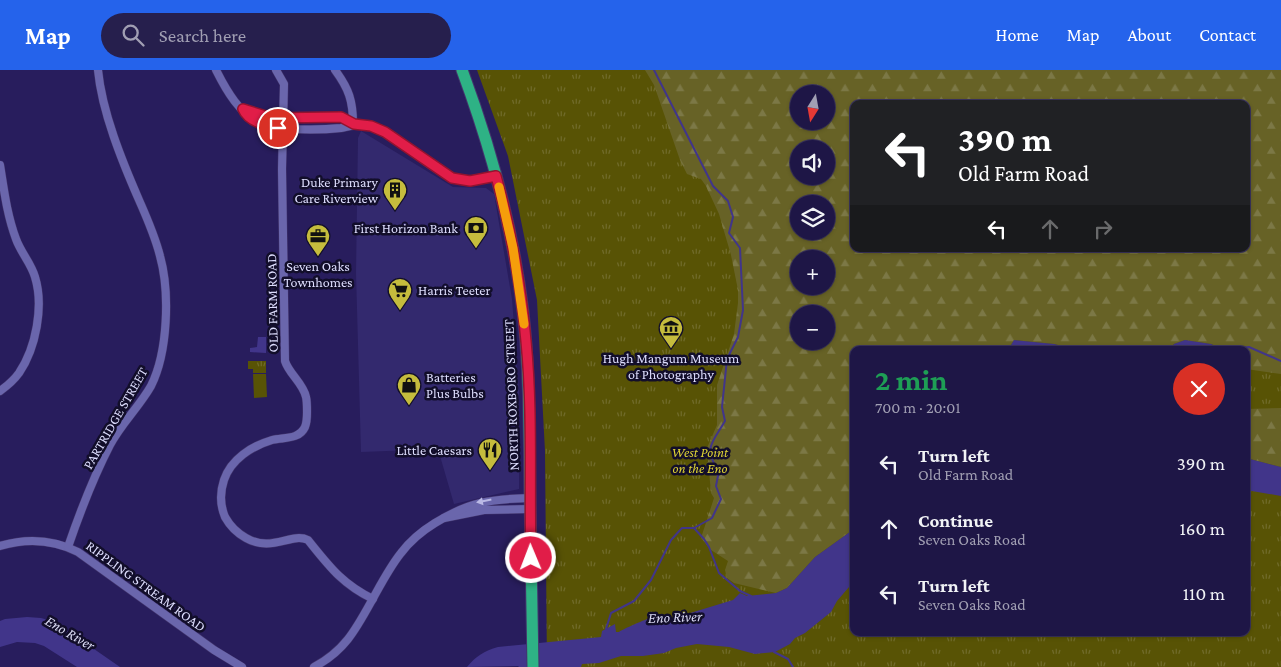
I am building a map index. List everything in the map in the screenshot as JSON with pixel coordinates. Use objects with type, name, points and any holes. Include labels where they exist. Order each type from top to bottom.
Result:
[{"type":"highway","name":"NORTH ROXBORO STREET","points":[[462,70],[496,176],[513,248],[526,342],[529,399],[533,667]]},
{"type":"street","name":"PARTRIDGE STREET","points":[[68,547],[85,499],[110,445],[152,382],[165,340],[165,294],[161,259],[155,238],[128,176],[100,93],[98,70]]},
{"type":"street","points":[[216,70],[226,89],[249,117],[262,124],[284,129],[342,128],[354,124]]},
{"type":"street","name":"OLD FARM ROAD","points":[[276,70],[284,84],[282,169],[286,360],[288,368],[306,396],[307,419],[305,428],[299,435],[273,439],[258,445],[237,459],[224,478],[221,501],[229,524],[246,539],[268,544],[298,537],[304,538],[308,540],[329,567],[346,583],[373,598]]},
{"type":"street","points":[[335,70],[350,94],[354,124]]},
{"type":"street","points":[[243,109],[264,116],[284,118],[341,117],[354,124],[371,126],[385,132],[452,178],[470,181],[496,176]]},
{"type":"street","points":[[0,164],[9,216],[16,240],[35,277],[38,309],[35,335],[25,363],[19,374],[0,392]]},
{"type":"street","points":[[314,667],[337,653],[348,640],[401,553],[424,531],[460,508],[482,501],[530,503]]},
{"type":"street","points":[[442,519],[530,503]]},
{"type":"street","name":"RIPPLING STREAM ROAD","points":[[0,546],[29,540],[49,542],[68,547],[88,558],[225,657],[242,667]]},
{"type":"shaded area","points":[[361,131],[453,187],[486,188],[494,194],[512,299],[519,392],[519,489],[454,504],[438,449],[361,452],[356,273],[358,138]]},
{"type":"green space","name":"West Point on the Eno","points":[[477,70],[650,70],[790,118],[790,130],[835,130],[835,93],[1117,70],[1281,70],[1281,667],[547,667],[545,451],[537,300],[508,156]]},
{"type":"green space","points":[[645,70],[1281,70],[1281,374],[1250,370],[1250,346],[1216,346],[1185,340],[1172,346],[1062,346],[1014,340],[1010,346],[850,346],[850,532],[815,557],[787,588],[776,593],[734,583],[727,578],[725,570],[728,561],[711,550],[701,538],[714,498],[711,493],[707,448],[717,425],[717,385],[734,334],[738,290],[731,255],[719,214],[701,179],[687,174],[680,160],[654,85]]},
{"type":"green space","points":[[248,361],[266,361],[266,373],[253,373],[253,369],[248,369]]},
{"type":"green space","points":[[253,374],[266,374],[267,397],[254,398]]},
{"type":"green space","points":[[1281,408],[1281,467],[1250,459],[1250,409]]},
{"type":"water","points":[[258,337],[266,337],[266,353],[250,352],[250,348],[257,347]]},
{"type":"water","points":[[1014,340],[1062,346],[1010,346]]},
{"type":"water","points":[[1185,340],[1216,346],[1172,346]]},
{"type":"water","points":[[1250,459],[1281,467],[1281,496],[1250,491]]},
{"type":"water","points":[[850,532],[850,585],[837,601],[831,612],[805,633],[795,638],[790,644],[775,652],[755,654],[729,647],[697,644],[676,648],[664,653],[643,656],[621,656],[599,663],[582,664],[581,667],[467,667],[481,654],[498,647],[601,637],[602,631],[615,624],[616,632],[619,632],[649,619],[660,617],[664,621],[733,600],[740,593],[747,596],[776,593],[787,588],[815,557]]},
{"type":"water","name":"Eno River","points":[[27,617],[55,622],[120,667],[77,667],[44,646],[35,643],[17,642],[0,647],[0,621]]},
{"type":"waterway","points":[[606,629],[611,613],[634,601],[651,580],[671,540],[682,528],[694,528],[712,518],[721,499],[716,486],[719,471],[710,451],[713,440],[725,421],[722,407],[727,359],[738,337],[743,310],[740,248],[729,233],[733,217],[728,201],[713,186],[654,70]]},
{"type":"waterway","points":[[1250,347],[1281,361]]},
{"type":"waterway","points":[[694,528],[709,547],[719,573],[740,591],[751,596]]},
{"type":"waterway","points":[[774,652],[788,659],[793,667]]},
{"type":"slow traffic","points":[[499,187],[513,248],[524,324]]},
{"type":"place","name":"Duke Primary Care Riverview","points":[[395,211]]},
{"type":"place","name":"First Horizon Bank","points":[[476,249]]},
{"type":"place","name":"Seven Oaks Townhomes","points":[[318,257]]},
{"type":"place","name":"Harris Teeter","points":[[400,311]]},
{"type":"place","name":"Hugh Mangum Museum of Photography","points":[[671,349]]},
{"type":"place","name":"Batteries Plus Bulbs","points":[[409,406]]},
{"type":"place","name":"Little Caesars","points":[[490,471]]},
{"type":"route","points":[[278,128],[262,124],[249,117],[243,109],[272,118],[341,117],[354,124],[371,126],[385,132],[452,178],[470,181],[496,176],[513,248],[526,342],[530,428],[531,558]]}]
